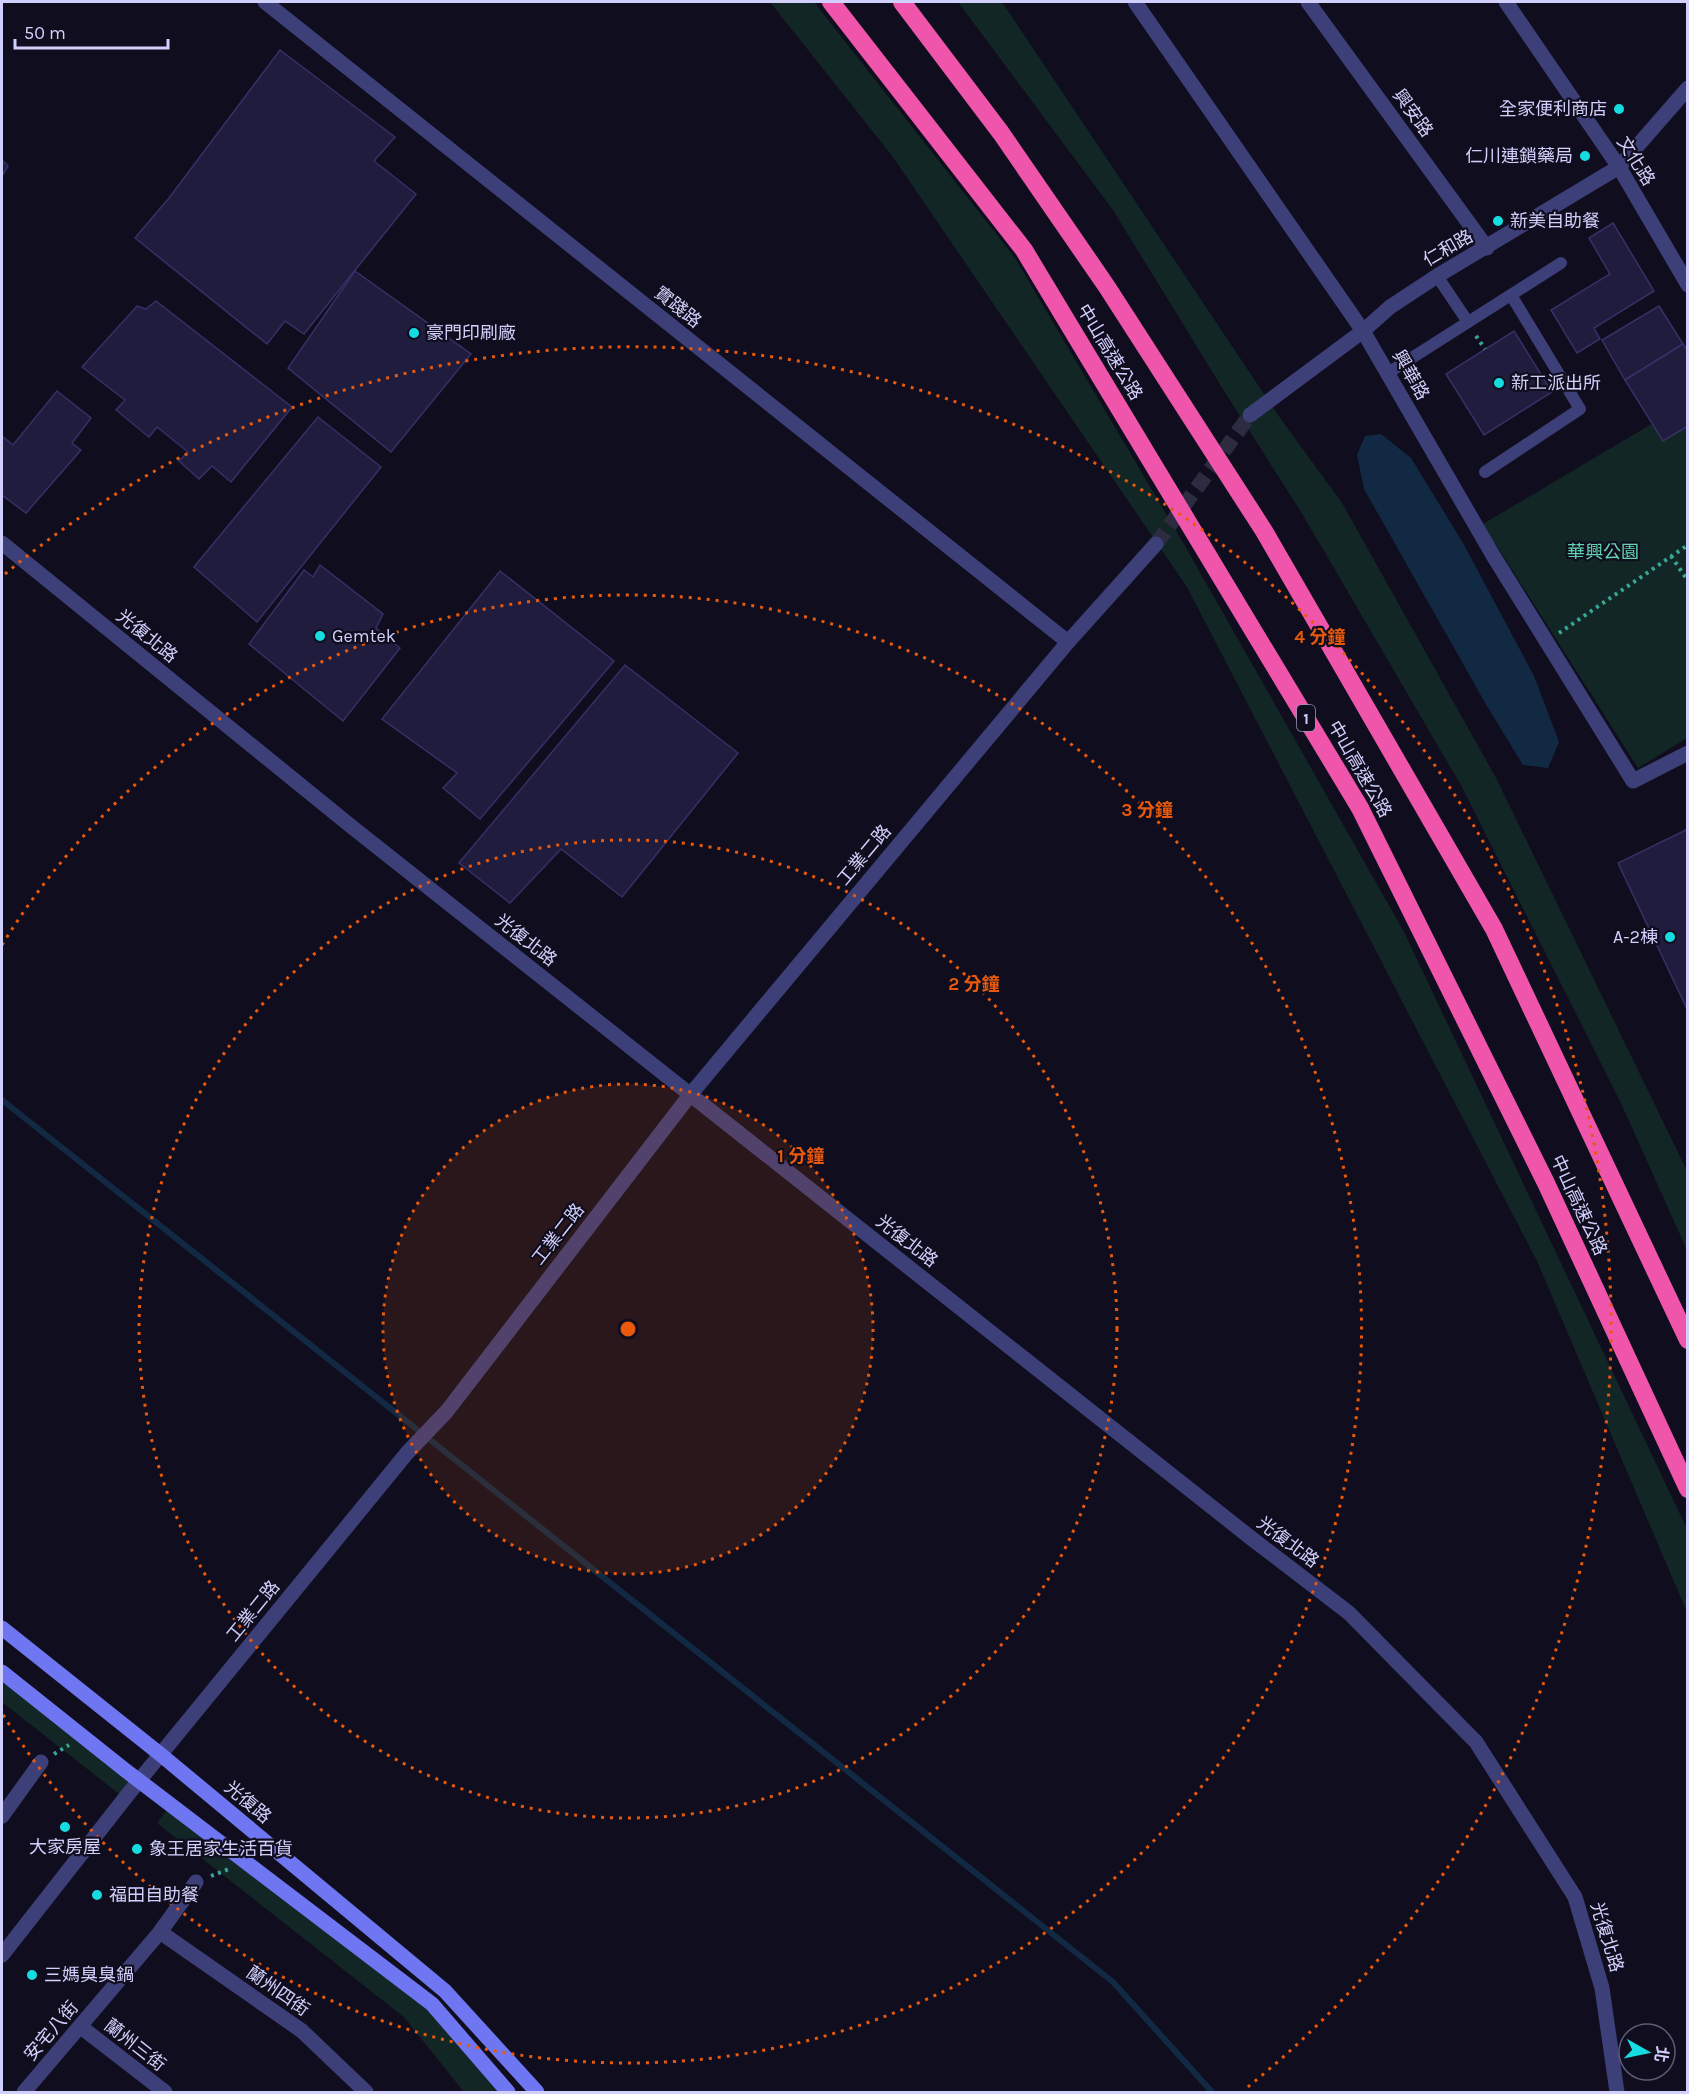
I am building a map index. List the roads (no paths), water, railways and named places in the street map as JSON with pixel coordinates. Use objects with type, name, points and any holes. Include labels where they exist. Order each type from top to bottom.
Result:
[{"type":"highway","name":"中山高速公路","points":[[831,2],[1024,250],[1360,808],[1546,1183],[1688,1488]]},
{"type":"highway","name":"中山高速公路","points":[[902,2],[1001,133],[1107,287],[1264,531],[1494,929],[1688,1340]]},
{"type":"street","name":"實踐路","points":[[264,2],[1068,642]]},
{"type":"street","name":"興華路","points":[[1135,2],[1363,331],[1494,557],[1633,781],[1688,753]]},
{"type":"street","name":"興安路","points":[[1308,2],[1487,248]]},
{"type":"street","name":"文化路","points":[[1506,2],[1619,167],[1688,285]]},
{"type":"street","name":"仁和路","points":[[1250,415],[1363,331],[1390,307],[1437,276],[1619,167],[1688,88]]},
{"type":"street","name":"光復北路","points":[[2,543],[352,827],[1349,1613],[1476,1742],[1575,1897],[1602,1988],[1617,2092]]},
{"type":"street","name":"工業二路","points":[[2,1955],[160,1754],[407,1453],[447,1411],[690,1095],[1068,642],[1156,544]]},
{"type":"street","name":"光復路","points":[[2,1628],[160,1754],[446,1991],[537,2092]]},
{"type":"street","points":[[2,1672],[82,1737],[432,2004],[508,2092]]},
{"type":"street","points":[[2,1816],[6,1799],[41,1762]]},
{"type":"street","name":"安宅八街","points":[[24,2092],[160,1932],[196,1882]]},
{"type":"street","name":"蘭州四街","points":[[160,1932],[302,2031],[366,2092]]},
{"type":"street","name":"蘭州三街","points":[[81,2027],[165,2092]]},
{"type":"lane","points":[[1388,373],[1561,263]]},
{"type":"lane","points":[[1437,276],[1467,322]]},
{"type":"lane","points":[[1485,472],[1580,409],[1511,295]]},
{"type":"water","points":[[1381,434],[1411,458],[1463,543],[1534,676],[1559,742],[1548,768],[1523,765],[1364,489],[1357,455],[1365,436]]},
{"type":"waterway","points":[[2,1100],[1113,1982],[1212,2092]]},
{"type":"tunnel","points":[[1156,544],[1250,415]]},
{"type":"place","name":"全家便利商店","points":[[1619,109]]},
{"type":"place","name":"仁川連鎖藥局","points":[[1585,156]]},
{"type":"place","name":"新美自助餐","points":[[1498,221]]},
{"type":"place","name":"豪門印刷廠","points":[[414,333]]},
{"type":"place","name":"新工派出所","points":[[1499,383]]},
{"type":"place","name":"Gemtek","points":[[320,636]]},
{"type":"place","name":"A-2棟","points":[[1670,937]]},
{"type":"place","name":"大家房屋","points":[[65,1827]]},
{"type":"place","name":"象王居家生活百貨","points":[[137,1849]]},
{"type":"place","name":"福田自助餐","points":[[97,1895]]},
{"type":"place","name":"三媽臭臭鍋","points":[[32,1975]]},
{"type":"park label","name":"華興公園","points":[[1603,552]]}]
